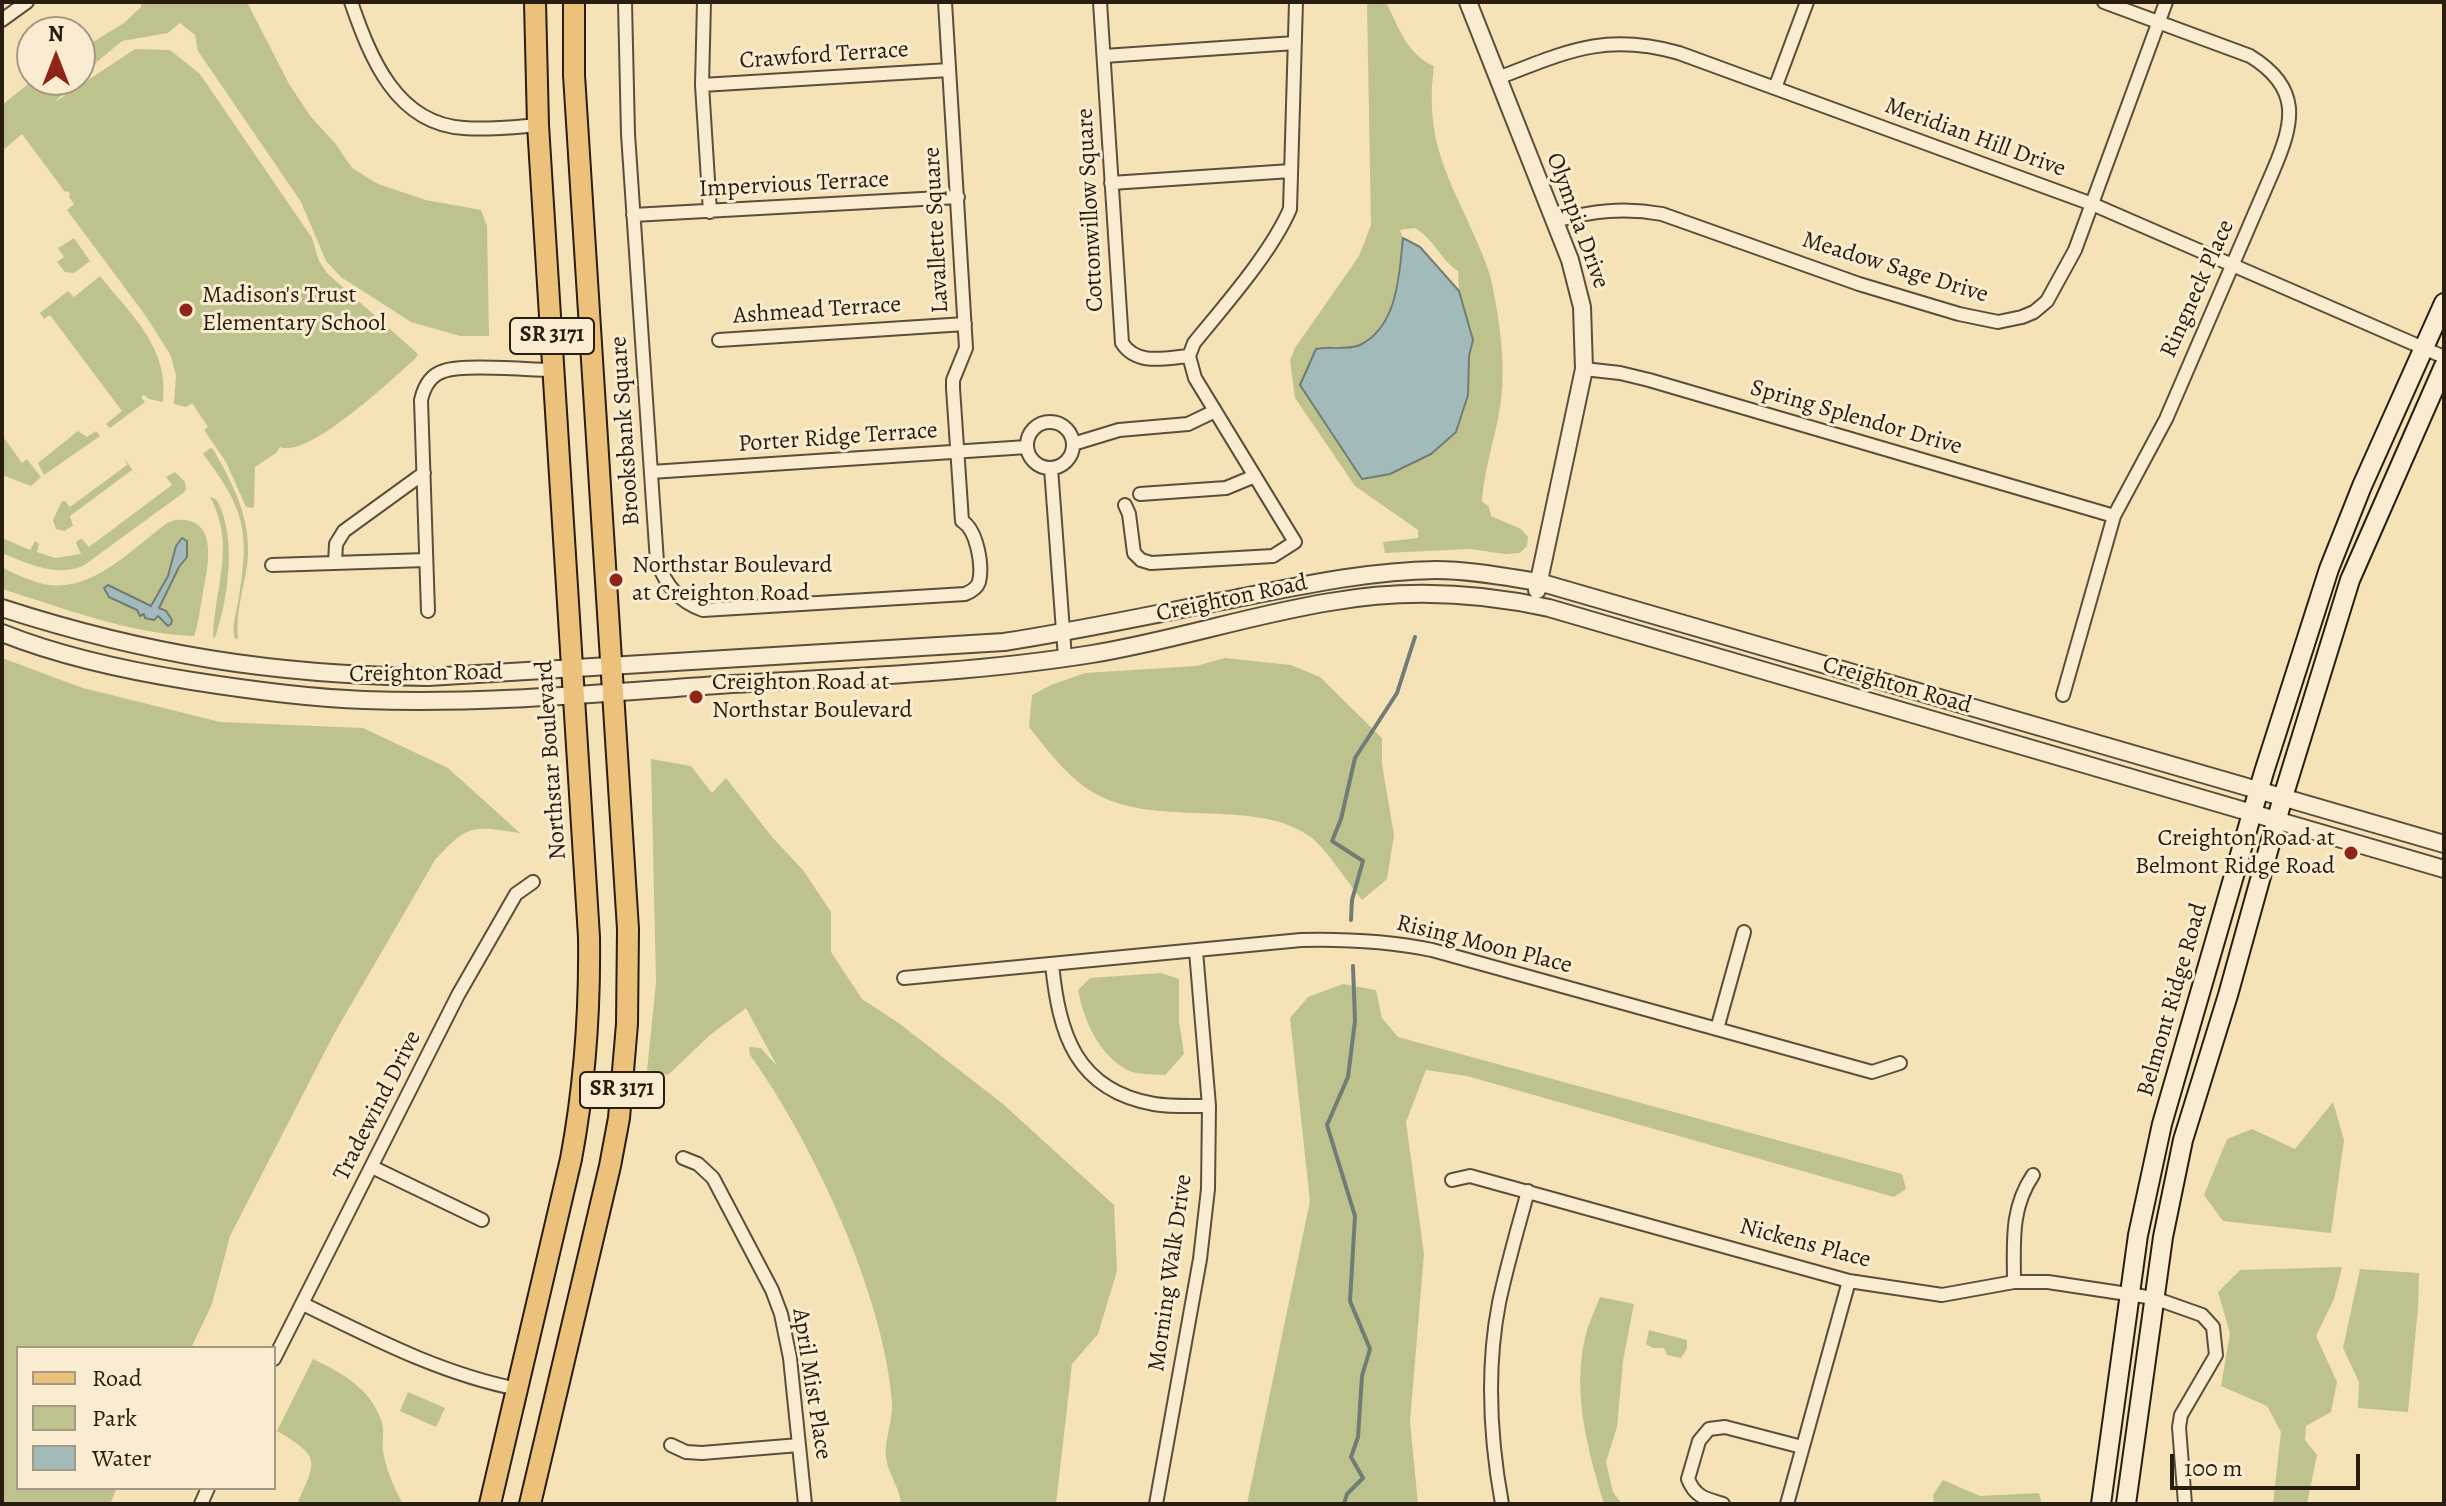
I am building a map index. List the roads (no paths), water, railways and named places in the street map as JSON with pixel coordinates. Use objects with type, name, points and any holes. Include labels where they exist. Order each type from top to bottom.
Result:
[{"type":"main road","name":"Northstar Boulevard","points":[[490,1504],[571,1159],[582,1102],[589,1028],[589,937],[538,125],[535,2]]},
{"type":"main road","name":"SR 3171","points":[[530,1504],[610,1166],[624,1070],[628,929],[574,75],[574,2]]},
{"type":"main road","name":"Belmont Ridge Road","points":[[2101,1504],[2153,1159],[2259,789],[2329,569],[2444,303]]},
{"type":"main road","name":"Belmont Ridge Road","points":[[2126,1504],[2154,1298],[2176,1166],[2283,797],[2350,580],[2444,366]]},
{"type":"street","points":[[2,20],[27,2]]},
{"type":"street","points":[[351,2],[375,62],[390,87],[413,111],[462,128],[538,125]]},
{"type":"street","name":"Brooksbank Square","points":[[625,2],[624,56],[633,215],[657,562],[663,578],[677,597],[703,610],[965,594],[973,591],[979,582],[978,554],[970,526],[962,521],[958,452]]},
{"type":"street","points":[[704,2],[702,85],[710,212]]},
{"type":"street","name":"Lavallette Square","points":[[945,2],[966,348],[953,380],[958,452]]},
{"type":"street","name":"Cottonwillow Square","points":[[1100,2],[1122,343],[1134,356],[1145,359],[1189,356]]},
{"type":"street","points":[[1125,505],[1134,553],[1141,560],[1151,563],[1273,556],[1295,542],[1195,378],[1189,356],[1194,343],[1284,224],[1290,209],[1296,2]]},
{"type":"street","name":"Olympia Drive","points":[[1468,2],[1555,221],[1577,283],[1582,307],[1584,369],[1533,605]]},
{"type":"street","points":[[1775,88],[1807,2]]},
{"type":"street","name":"Ringneck Place","points":[[2063,695],[2114,516],[2166,419],[2285,143],[2290,105],[2271,69],[2250,56],[2104,2]]},
{"type":"street","name":"Meadow Sage Drive","points":[[1555,221],[1606,209],[1637,209],[1662,214],[1859,284],[1959,314],[1998,322],[2022,317],[2047,301],[2075,250],[2166,2]]},
{"type":"street","points":[[1104,56],[1295,43]]},
{"type":"street","name":"Meridian Hill Drive","points":[[1498,78],[1585,46],[1629,43],[1679,53],[2092,204],[2444,357]]},
{"type":"street","name":"Crawford Terrace","points":[[702,85],[949,70]]},
{"type":"street","points":[[1111,183],[1291,171]]},
{"type":"street","name":"Impervious Terrace","points":[[633,215],[958,197]]},
{"type":"street","name":"Ashmead Terrace","points":[[719,340],[965,324]]},
{"type":"street","name":"Spring Splendor Drive","points":[[1584,369],[1649,380],[2114,516]]},
{"type":"street","points":[[428,611],[421,400],[430,380],[444,371],[453,370],[554,370]]},
{"type":"street","points":[[1073,444],[1119,430],[1188,424],[1215,411]]},
{"type":"street","points":[[1048,423],[1065,428],[1073,444],[1067,460],[1051,468],[1035,462],[1027,447],[1033,430],[1048,423]]},
{"type":"street","name":"Porter Ridge Terrace","points":[[651,472],[1027,447]]},
{"type":"street","points":[[1051,468],[1065,658]]},
{"type":"street","points":[[335,563],[336,544],[344,531],[424,473]]},
{"type":"street","points":[[1140,494],[1226,488],[1255,476]]},
{"type":"street","points":[[272,565],[426,560]]},
{"type":"street","name":"Creighton Road","points":[[2,608],[105,639],[200,660],[335,675],[428,677],[1004,642],[1325,580],[1440,570],[1539,582],[2444,844]]},
{"type":"street","name":"Creighton Road","points":[[2,633],[41,647],[160,676],[306,697],[428,701],[574,695],[1007,667],[1096,653],[1329,602],[1405,593],[1474,596],[1533,605],[2444,869]]},
{"type":"street","name":"Tradewind Drive","points":[[276,1355],[458,995],[516,894],[533,882]]},
{"type":"street","points":[[1717,1029],[1744,932]]},
{"type":"street","name":"Rising Moon Place","points":[[904,978],[1301,940],[1351,939],[1400,943],[1872,1072],[1900,1063]]},
{"type":"street","name":"Morning Walk Drive","points":[[1156,1504],[1200,1259],[1208,1189],[1209,1106],[1196,951]]},
{"type":"street","points":[[1052,964],[1061,1026],[1069,1045],[1092,1074],[1118,1093],[1155,1104],[1209,1106]]},
{"type":"street","name":"April Mist Place","points":[[683,1158],[698,1164],[713,1178],[772,1290],[785,1329],[805,1504]]},
{"type":"street","points":[[372,1167],[482,1220]]},
{"type":"street","points":[[2014,1282],[2014,1227],[2022,1192],[2033,1175]]},
{"type":"street","name":"Nickens Place","points":[[1452,1180],[1470,1176],[1849,1281],[1942,1295],[2014,1282],[2048,1282],[2154,1298],[2202,1315],[2213,1327],[2216,1355],[2181,1415],[2179,1427],[2185,1504]]},
{"type":"street","points":[[1502,1504],[1494,1453],[1491,1396],[1493,1347],[1500,1301],[1528,1191]]},
{"type":"street","points":[[1787,1504],[1849,1281]]},
{"type":"street","points":[[303,1304],[420,1360],[461,1376],[518,1389]]},
{"type":"street","points":[[1723,1504],[1695,1493],[1688,1479],[1699,1441],[1709,1429],[1725,1427],[1802,1447]]},
{"type":"street","points":[[671,1445],[686,1452],[702,1453],[799,1445]]},
{"type":"water","points":[[1403,238],[1420,247],[1459,291],[1473,340],[1469,356],[1468,395],[1456,432],[1431,454],[1390,474],[1362,479],[1300,385],[1316,349],[1360,345],[1382,325],[1394,298]]},
{"type":"water","points":[[182,538],[187,541],[187,557],[159,608],[166,611],[171,624],[168,626],[158,616],[154,620],[145,618],[144,614],[140,616],[137,610],[109,597],[104,588],[108,585],[151,606],[168,576],[176,546]]},
{"type":"waterway","points":[[1351,920],[1352,900],[1363,861],[1332,841],[1341,819],[1355,758],[1397,693],[1415,637]]},
{"type":"waterway","points":[[1344,1504],[1347,1494],[1363,1478],[1351,1457],[1358,1437],[1362,1376],[1370,1349],[1350,1301],[1355,1216],[1327,1125],[1348,1077],[1355,1021],[1353,966]]},
{"type":"place","name":"Madison's Trust Elementary School","points":[[186,310]]},
{"type":"place","name":"Northstar Boulevard at Creighton Road","points":[[616,580]]},
{"type":"place","name":"Creighton Road at Northstar Boulevard","points":[[696,697]]},
{"type":"place","name":"Creighton Road at Belmont Ridge Road","points":[[2351,853]]}]
